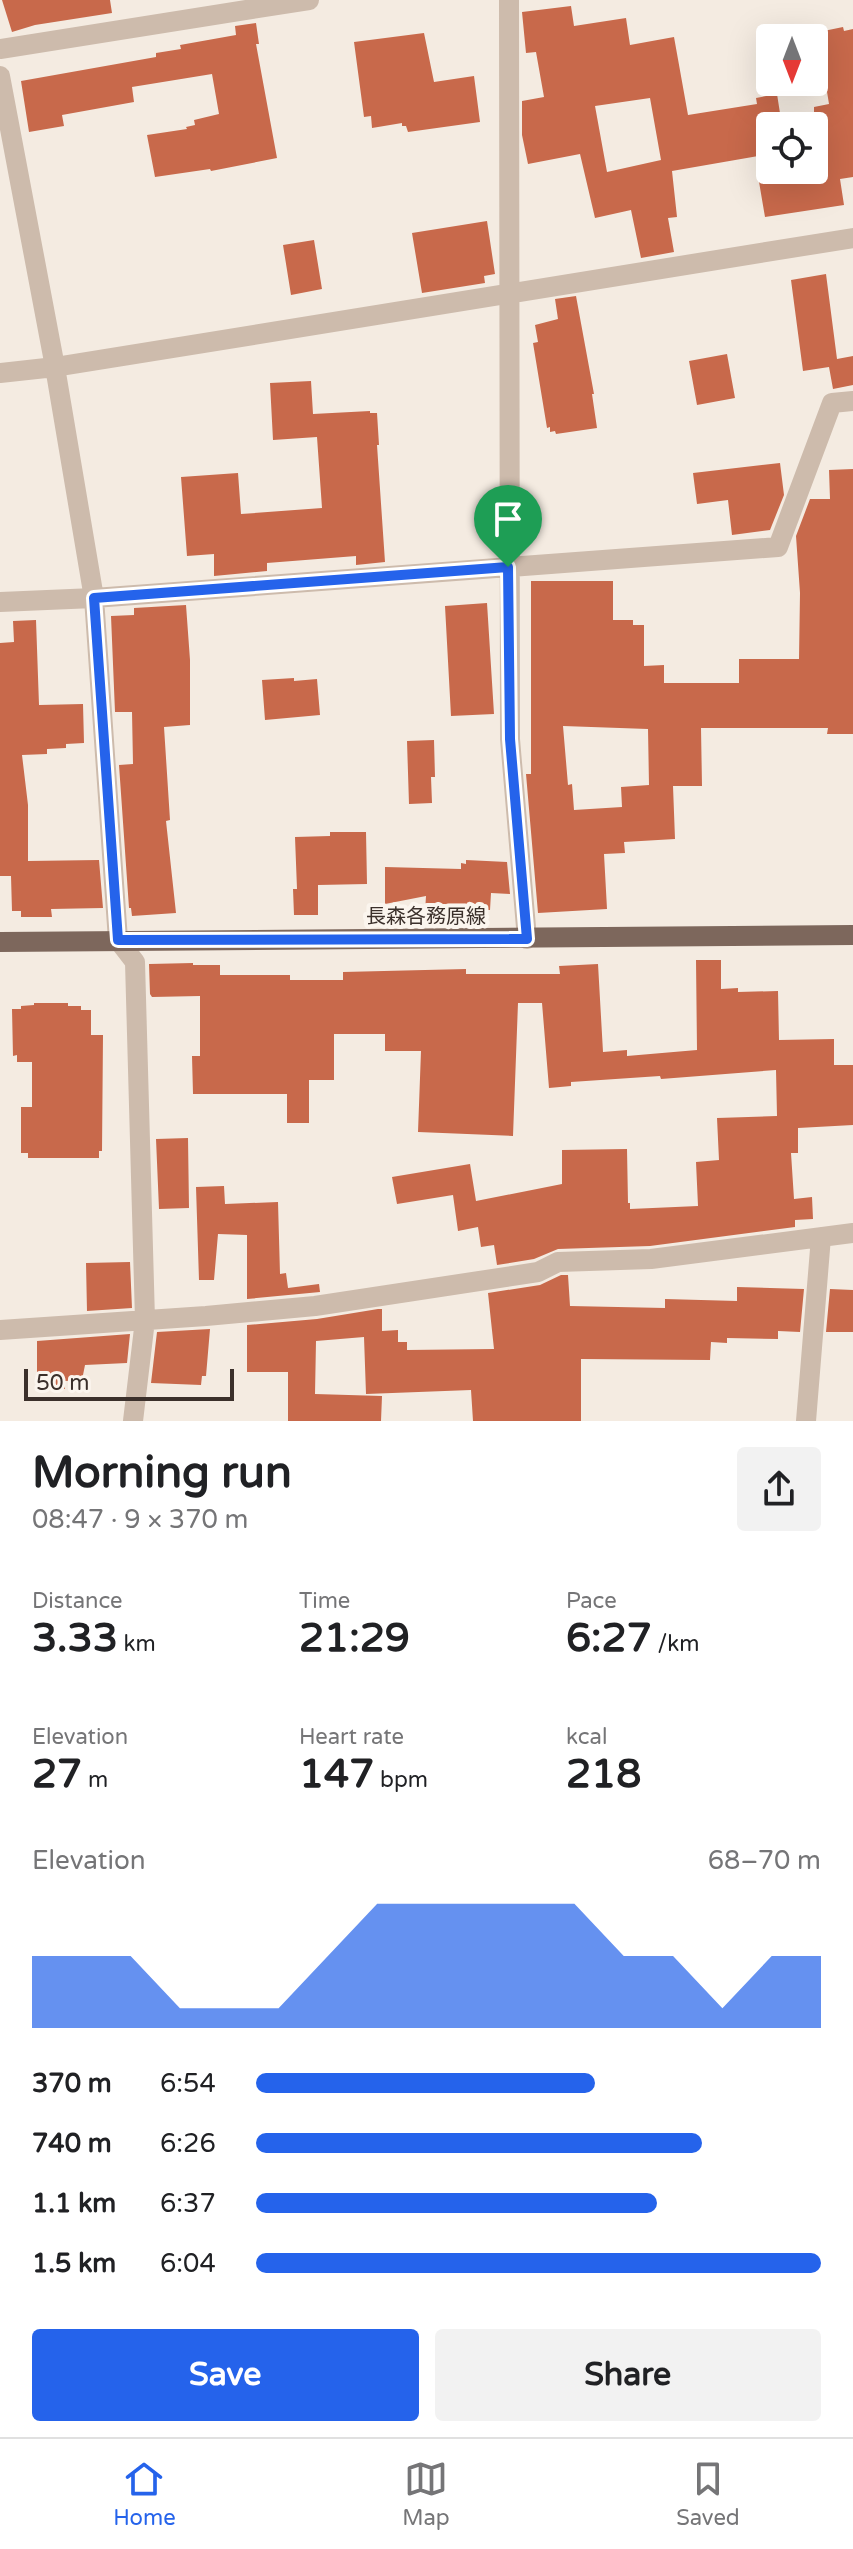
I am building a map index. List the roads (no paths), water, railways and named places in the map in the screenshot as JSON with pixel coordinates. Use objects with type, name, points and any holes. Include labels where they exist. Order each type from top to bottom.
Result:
[{"type":"main road","name":"長森各務原線","points":[[0,942],[853,935]]},
{"type":"street","points":[[0,49],[309,0]]},
{"type":"street","points":[[509,0],[510,739],[527,939]]},
{"type":"street","points":[[0,76],[10,181],[55,367],[94,598],[118,940],[135,962],[145,1320],[133,1421]]},
{"type":"street","points":[[0,373],[55,367],[853,238]]},
{"type":"street","points":[[0,602],[94,598],[778,547],[832,403],[853,401]]},
{"type":"street","points":[[0,1330],[315,1306],[538,1272],[558,1262],[651,1259],[853,1233]]},
{"type":"street","points":[[806,1421],[821,1237]]}]
